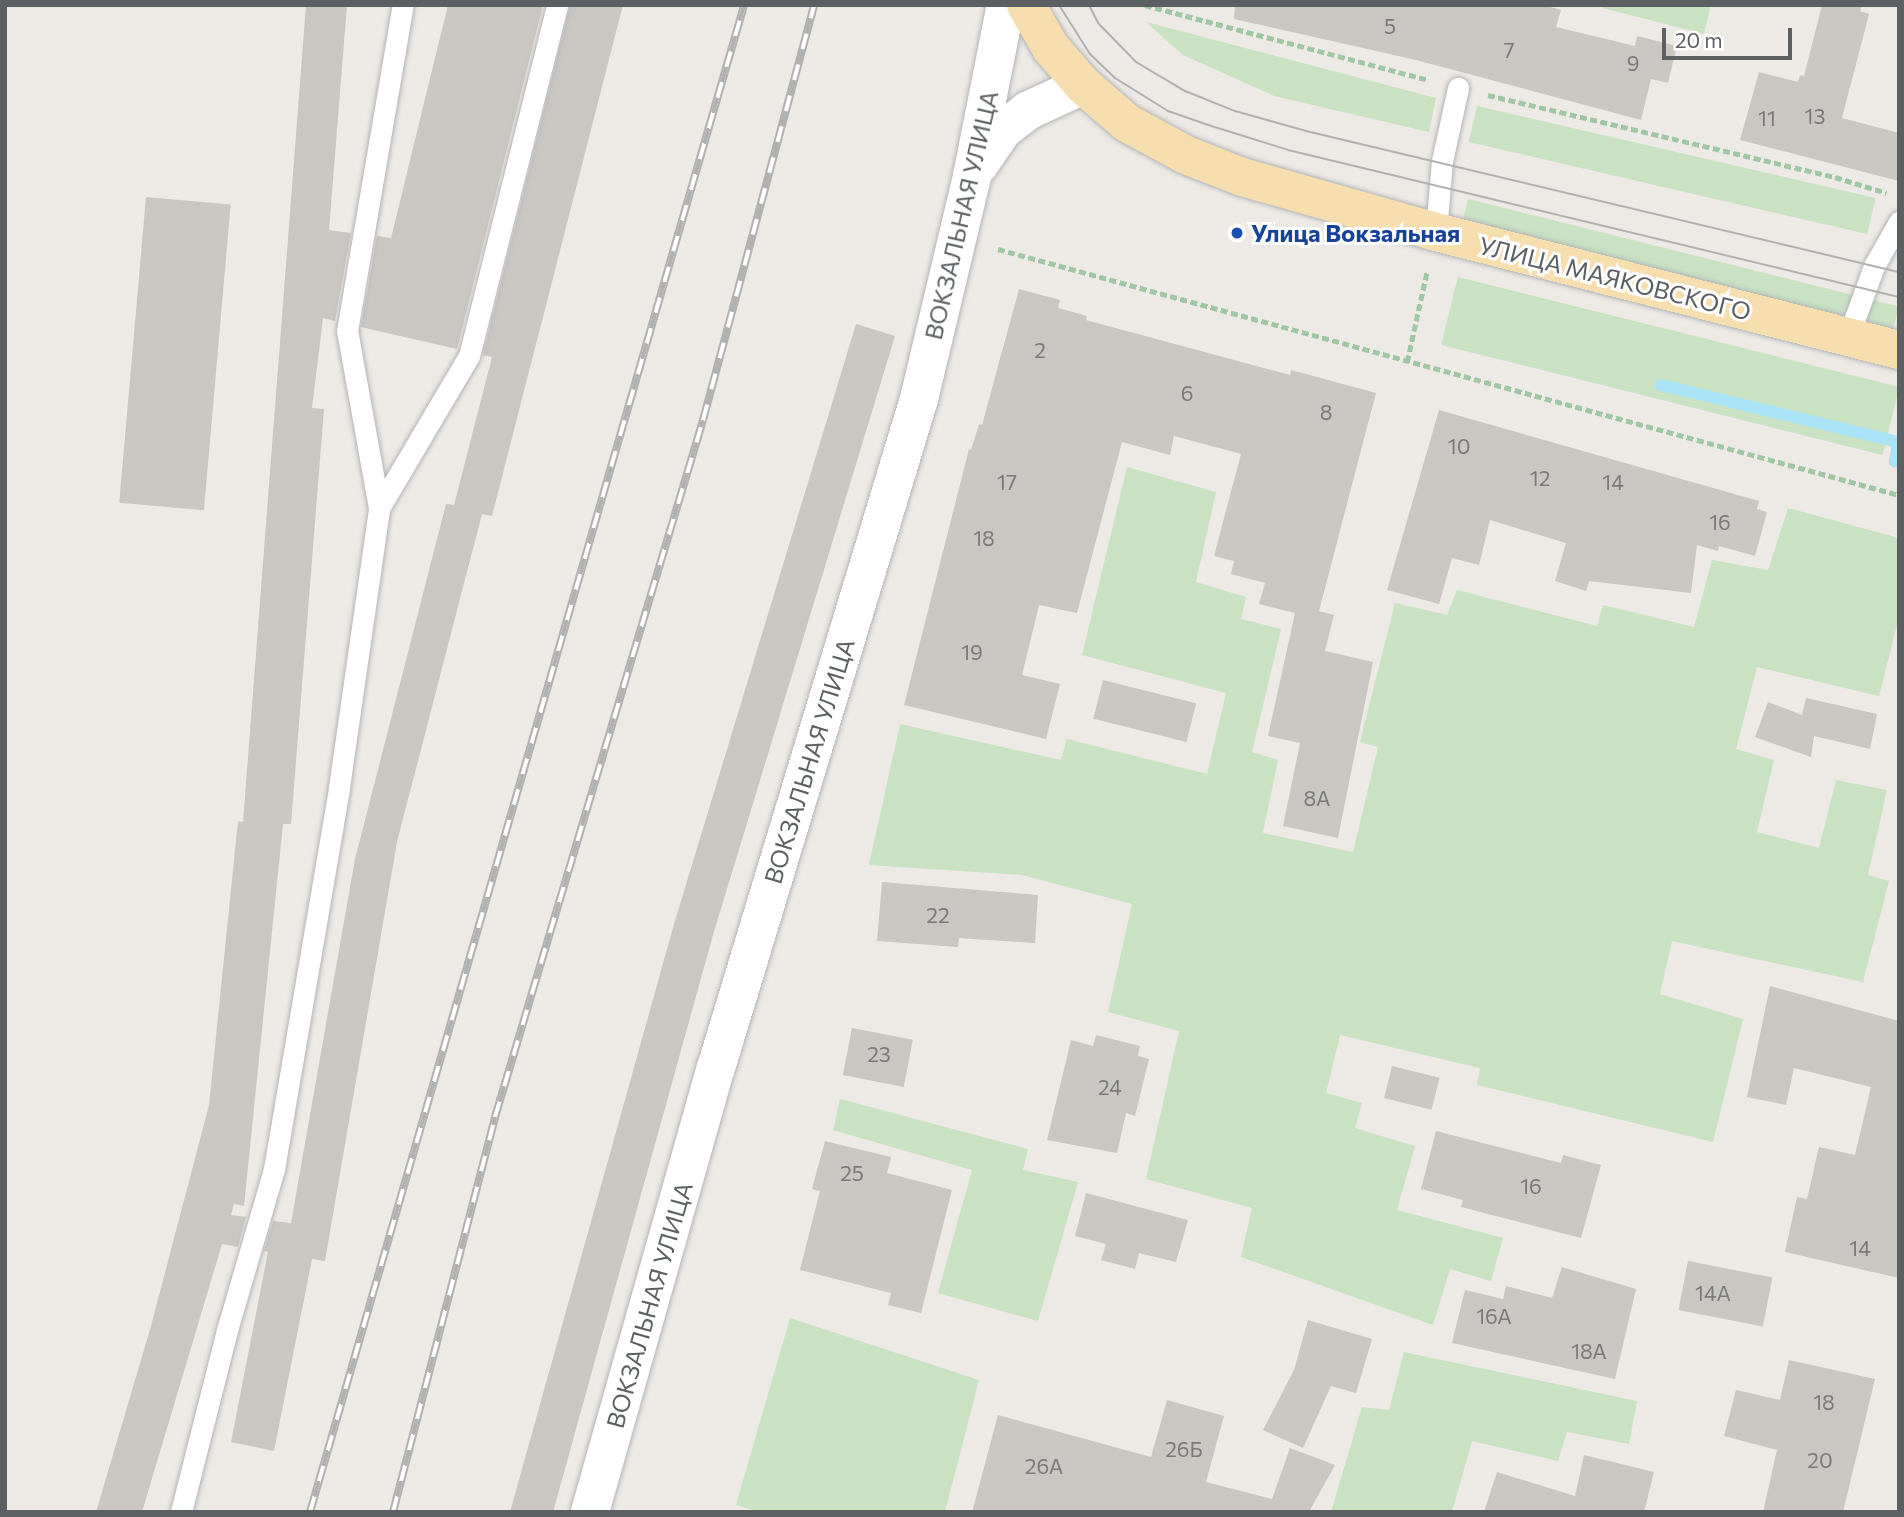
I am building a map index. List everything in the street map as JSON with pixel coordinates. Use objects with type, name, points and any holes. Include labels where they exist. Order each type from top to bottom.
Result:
[{"type":"main road","name":"УЛИЦА МАЯКОВСКОГО","points":[[1026,5],[1051,48],[1083,85],[1126,123],[1186,155],[1251,180],[1436,232],[1899,350]]},
{"type":"street","name":"ВОКЗАЛЬНАЯ УЛИЦА","points":[[590,1512],[716,1068],[919,399],[972,176],[1006,5]]},
{"type":"street","points":[[972,176],[1003,130],[1027,111],[1083,85]]},
{"type":"lane","points":[[181,1512],[228,1330],[274,1170],[339,787],[379,508],[347,331],[402,5]]},
{"type":"lane","points":[[379,508],[469,356],[557,5]]},
{"type":"lane","points":[[1436,232],[1442,161],[1458,88]]},
{"type":"lane","points":[[1848,337],[1874,265],[1899,222]]},
{"type":"path","points":[[1145,5],[1458,88],[1835,177],[1899,196]]},
{"type":"path","points":[[1407,362],[1436,232]]},
{"type":"path","points":[[957,237],[1899,495]]},
{"type":"green space","points":[[1603,5],[1711,5],[1704,34],[1603,8]]},
{"type":"green space","points":[[1146,22],[1436,98],[1429,132],[1274,96],[1183,55]]},
{"type":"green space","points":[[1477,106],[1876,198],[1867,234],[1469,142]]},
{"type":"green space","points":[[1468,199],[1899,306],[1893,331],[1462,223]]},
{"type":"green space","points":[[1458,277],[1899,387],[1883,455],[1441,345]]},
{"type":"green space","points":[[1127,467],[1216,492],[1196,582],[1246,597],[1241,619],[1281,629],[1252,752],[1278,760],[1263,833],[1353,852],[1378,747],[1360,742],[1395,603],[1447,615],[1457,590],[1597,626],[1603,605],[1694,627],[1712,560],[1768,570],[1788,508],[1899,538],[1899,617],[1879,696],[1757,667],[1736,749],[1774,760],[1757,832],[1819,848],[1836,780],[1887,790],[1868,875],[1889,881],[1863,982],[1672,941],[1660,994],[1743,1019],[1713,1142],[1477,1085],[1480,1068],[1340,1035],[1326,1093],[1362,1103],[1355,1128],[1415,1146],[1397,1210],[1503,1238],[1491,1281],[1450,1269],[1433,1325],[1241,1257],[1252,1208],[1146,1179],[1179,1031],[1108,1012],[1132,904],[1022,875],[869,865],[900,724],[1061,760],[1067,739],[1207,774],[1226,693],[1082,655]]},
{"type":"green space","points":[[840,1099],[1028,1149],[1023,1170],[1078,1182],[1038,1321],[938,1293],[972,1170],[833,1130]]},
{"type":"green space","points":[[790,1318],[979,1380],[945,1512],[759,1512],[736,1505]]},
{"type":"green space","points":[[1404,1352],[1637,1401],[1629,1444],[1567,1432],[1558,1461],[1472,1441],[1452,1512],[1331,1512],[1362,1407],[1389,1410]]},
{"type":"building","points":[[306,5],[347,5],[329,230],[351,233],[335,321],[323,318],[312,408],[324,409],[291,824],[283,824],[244,1206],[234,1204],[231,1215],[246,1217],[238,1247],[222,1244],[142,1512],[96,1512],[151,1326],[209,1105],[238,821],[243,822]]},
{"type":"building","points":[[448,5],[543,5],[457,349],[361,327],[377,236],[391,238]]},
{"type":"building","points":[[570,5],[623,5],[492,516],[482,514],[397,842],[325,1261],[312,1259],[274,1451],[231,1442],[268,1252],[264,1251],[273,1221],[291,1223],[355,859],[446,504],[454,505],[492,357],[483,355]]},
{"type":"building","points":[[1235,5],[1543,5],[1561,10],[1556,27],[1635,46],[1637,36],[1677,46],[1668,83],[1651,79],[1641,120],[1416,60],[1234,19]]},
{"type":"building","points":[[1822,5],[1862,5],[1860,11],[1869,14],[1842,118],[1899,133],[1899,181],[1740,140],[1759,72],[1798,82],[1800,75],[1804,76]]},
{"type":"building","points":[[146,197],[231,204],[204,510],[119,503]]},
{"type":"building","points":[[1019,289],[1060,300],[1058,308],[1087,316],[1086,320],[1290,375],[1291,370],[1376,393],[1319,611],[1334,615],[1325,651],[1373,662],[1338,838],[1283,826],[1300,743],[1268,736],[1295,613],[1259,604],[1265,583],[1231,574],[1234,561],[1214,556],[1241,454],[1174,436],[1170,455],[1122,442],[1077,613],[1039,605],[1022,675],[1060,684],[1046,739],[904,705],[969,449],[971,450],[979,424],[982,425]]},
{"type":"building","points":[[856,324],[895,336],[713,935],[553,1512],[510,1512],[674,924]]},
{"type":"building","points":[[1439,410],[1759,501],[1757,509],[1767,512],[1755,556],[1719,546],[1718,551],[1697,545],[1691,593],[1589,581],[1586,591],[1555,581],[1566,543],[1490,520],[1479,565],[1452,558],[1439,604],[1387,590]]},
{"type":"building","points":[[1103,680],[1196,703],[1186,742],[1093,719]]},
{"type":"building","points":[[1806,698],[1877,714],[1870,749],[1814,736],[1811,757],[1755,737],[1768,702],[1802,715]]},
{"type":"building","points":[[882,882],[1038,895],[1035,943],[959,938],[958,947],[877,941]]},
{"type":"building","points":[[1770,986],[1899,1021],[1899,1278],[1785,1252],[1797,1197],[1807,1199],[1819,1147],[1855,1155],[1871,1087],[1794,1068],[1786,1105],[1747,1097]]},
{"type":"building","points":[[852,1028],[913,1040],[904,1087],[843,1075]]},
{"type":"building","points":[[1096,1035],[1140,1046],[1138,1056],[1149,1059],[1135,1116],[1126,1113],[1117,1153],[1047,1140],[1071,1040],[1093,1046]]},
{"type":"building","points":[[1392,1066],[1440,1078],[1432,1110],[1384,1098]]},
{"type":"building","points":[[1436,1131],[1561,1163],[1563,1155],[1601,1165],[1581,1238],[1461,1207],[1463,1200],[1421,1189]]},
{"type":"building","points":[[825,1141],[891,1157],[887,1173],[952,1190],[921,1313],[888,1305],[891,1293],[800,1270],[820,1191],[812,1189]]},
{"type":"building","points":[[1086,1193],[1188,1220],[1176,1262],[1139,1253],[1135,1269],[1101,1260],[1106,1244],[1075,1236]]},
{"type":"building","points":[[1688,1261],[1772,1277],[1763,1326],[1678,1310]]},
{"type":"building","points":[[1562,1267],[1636,1289],[1615,1379],[1452,1343],[1465,1290],[1503,1299],[1506,1286],[1552,1298]]},
{"type":"building","points":[[1308,1320],[1372,1339],[1356,1393],[1331,1386],[1303,1448],[1263,1430],[1294,1370]]},
{"type":"building","points":[[1789,1360],[1875,1379],[1843,1512],[1763,1512],[1777,1450],[1724,1436],[1736,1390],[1780,1400]]},
{"type":"building","points":[[1167,1400],[1224,1416],[1206,1482],[1272,1499],[1290,1448],[1335,1465],[1309,1512],[972,1512],[998,1415],[1151,1457]]},
{"type":"building","points":[[1584,1455],[1654,1472],[1644,1512],[1484,1512],[1497,1472],[1575,1496]]},
{"type":"waterway","points":[[1661,385],[1898,442],[1895,462]]},
{"type":"tram line","points":[[1059,5],[1090,54],[1115,78],[1168,111],[1202,123],[1288,150],[1899,297]]},
{"type":"tram line","points":[[1089,5],[1098,23],[1136,62],[1185,91],[1235,111],[1306,131],[1899,272]]},
{"type":"railway","points":[[310,1512],[744,5]]},
{"type":"railway","points":[[393,1512],[495,1117],[703,420],[814,5]]},
{"type":"place","name":"Улица Вокзальная","points":[[1237,233]]}]
